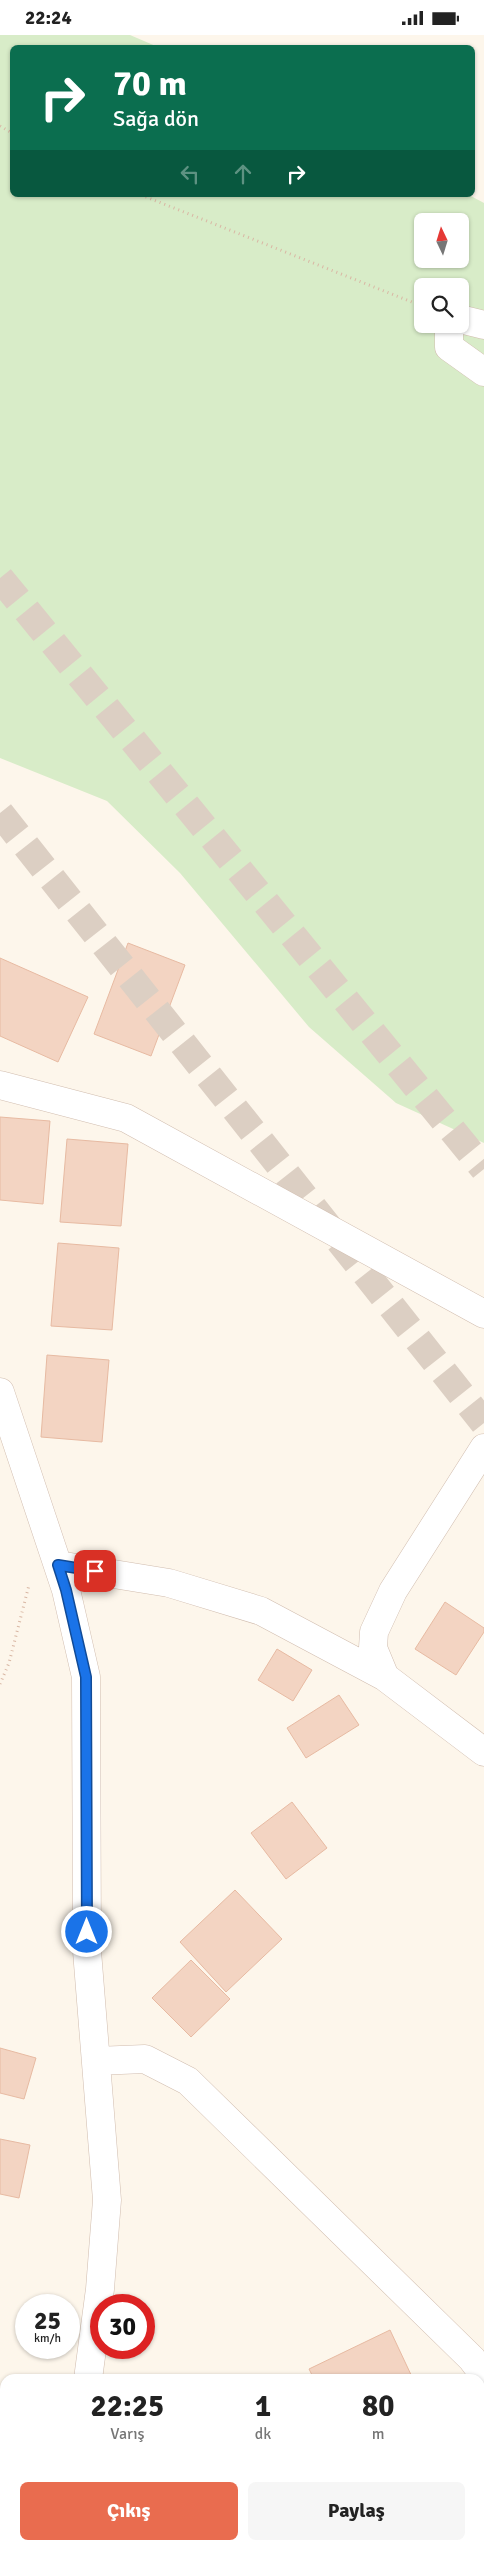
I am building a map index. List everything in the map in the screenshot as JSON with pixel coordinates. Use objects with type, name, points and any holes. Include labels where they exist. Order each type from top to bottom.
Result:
[{"type":"street","points":[[469,321],[484,325]]},
{"type":"street","points":[[449,333],[449,347],[484,372]]},
{"type":"street","points":[[0,1085],[126,1118],[484,1314]]},
{"type":"street","points":[[0,1392],[66,1590],[86,1677],[87,1951],[107,2200],[100,2289],[89,2374]]},
{"type":"street","points":[[384,1677],[373,1648],[374,1632],[393,1591],[484,1448]]},
{"type":"street","points":[[58,1565],[169,1583],[260,1611],[384,1677],[484,1752]]},
{"type":"street","points":[[96,2061],[145,2059],[188,2081],[472,2359],[483,2374]]},
{"type":"path","points":[[147,197],[414,303]]},
{"type":"path","points":[[0,1684],[9,1663],[31,1577],[58,1565]]},
{"type":"green space","points":[[0,35],[130,35],[153,45],[10,45],[10,197],[473,197],[484,203],[484,1143],[396,1103],[309,1027],[180,873],[107,801],[0,758]]},
{"type":"building","points":[[128,943],[185,965],[151,1056],[94,1034]]},
{"type":"building","points":[[0,958],[88,997],[58,1062],[0,1036]]},
{"type":"building","points":[[0,1117],[50,1121],[43,1204],[0,1200]]},
{"type":"building","points":[[67,1139],[128,1144],[121,1226],[60,1222]]},
{"type":"building","points":[[58,1243],[119,1248],[112,1330],[51,1326]]},
{"type":"building","points":[[47,1355],[109,1360],[102,1442],[41,1437]]},
{"type":"building","points":[[445,1602],[484,1628],[484,1632],[456,1675],[415,1649]]},
{"type":"building","points":[[277,1649],[312,1670],[293,1701],[258,1680]]},
{"type":"building","points":[[339,1695],[359,1725],[306,1758],[287,1728]]},
{"type":"building","points":[[292,1802],[327,1848],[286,1879],[251,1833]]},
{"type":"building","points":[[235,1890],[282,1939],[226,1992],[180,1942]]},
{"type":"building","points":[[191,1960],[230,1999],[191,2037],[152,1998]]},
{"type":"building","points":[[0,2048],[36,2058],[24,2099],[0,2093]]},
{"type":"building","points":[[0,2139],[30,2145],[19,2198],[0,2194]]},
{"type":"building","points":[[390,2330],[411,2374],[312,2374],[309,2369]]},
{"type":"tunnel","points":[[0,578],[484,1169]]},
{"type":"tunnel","points":[[0,813],[484,1423]]},
{"type":"route","points":[[87,1932],[86,1677],[66,1590],[58,1565],[95,1571]]}]
